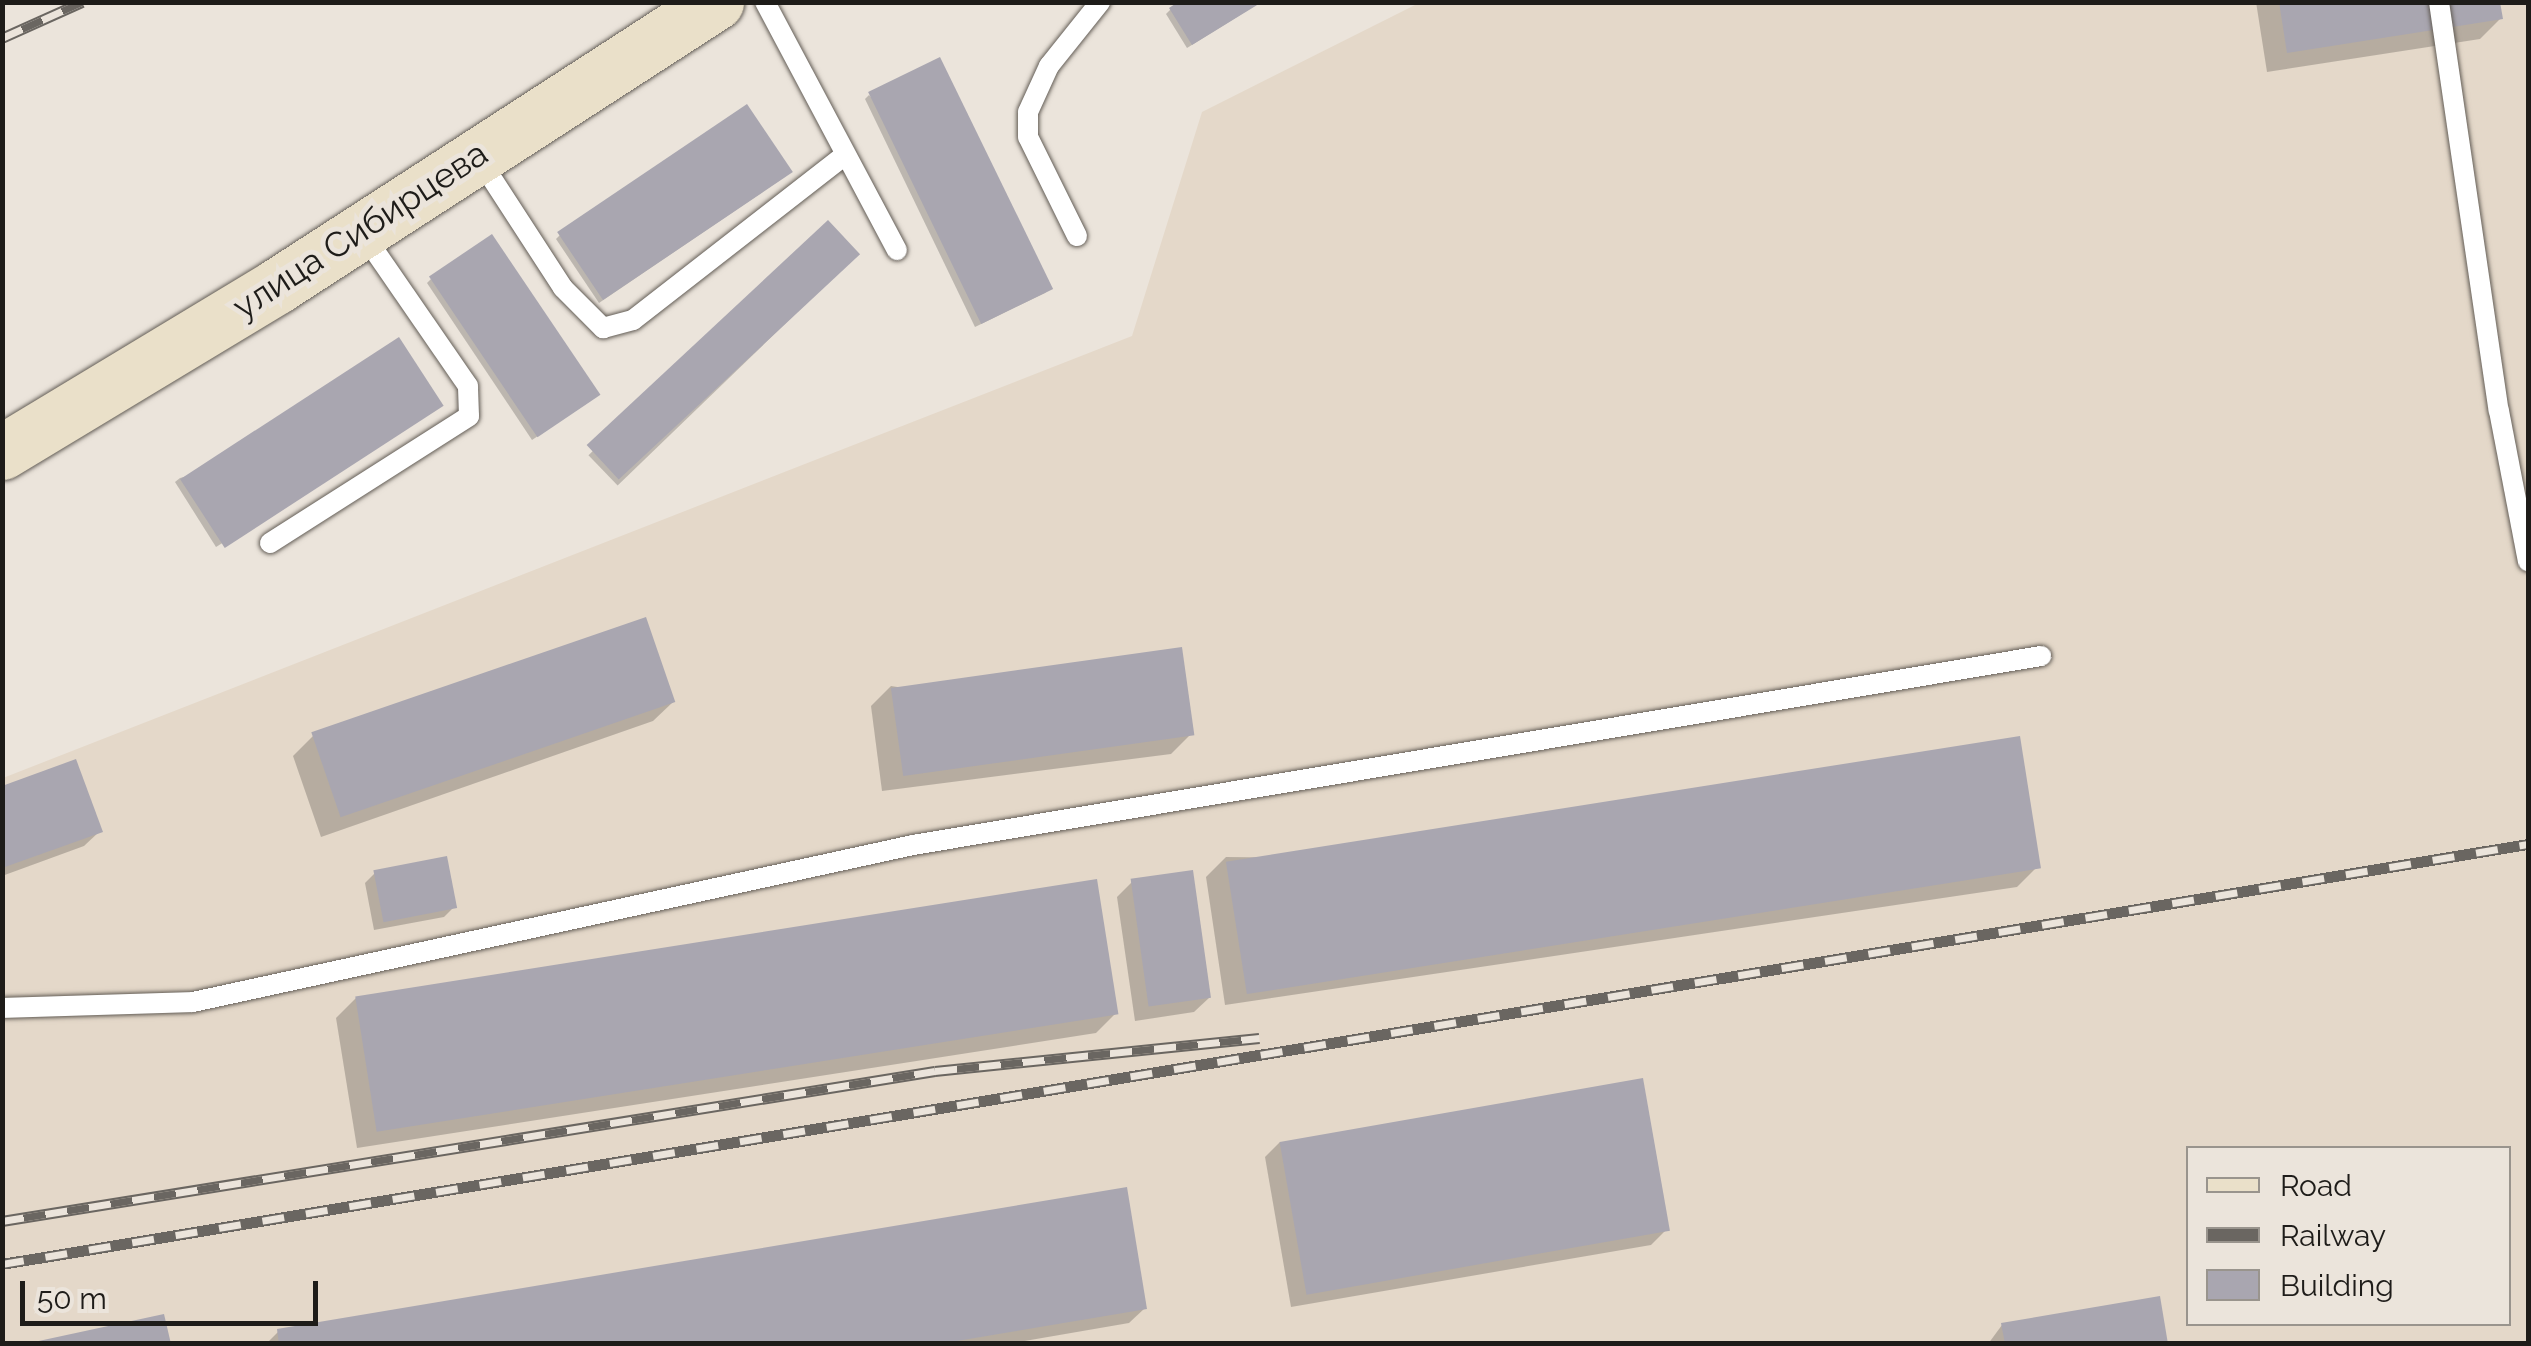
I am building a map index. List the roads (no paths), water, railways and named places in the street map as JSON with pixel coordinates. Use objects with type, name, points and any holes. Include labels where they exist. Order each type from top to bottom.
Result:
[{"type":"street","name":"улица Сибирцева","points":[[2,452],[360,230],[716,2]]},
{"type":"lane","points":[[765,2],[896,250]]},
{"type":"lane","points":[[1077,236],[1028,138],[1028,112],[1048,66],[1100,2]]},
{"type":"lane","points":[[2439,2],[2502,430],[2528,562]]},
{"type":"lane","points":[[477,155],[562,288],[604,328],[633,320],[844,156]]},
{"type":"lane","points":[[270,542],[469,416],[468,386],[360,230]]},
{"type":"lane","points":[[2,1008],[193,1002],[913,846],[2041,656]]},
{"type":"railway","points":[[2,38],[82,2]]},
{"type":"railway","points":[[2,1264],[2528,844]]},
{"type":"railway","points":[[2,1221],[935,1071],[1259,1038]]}]
